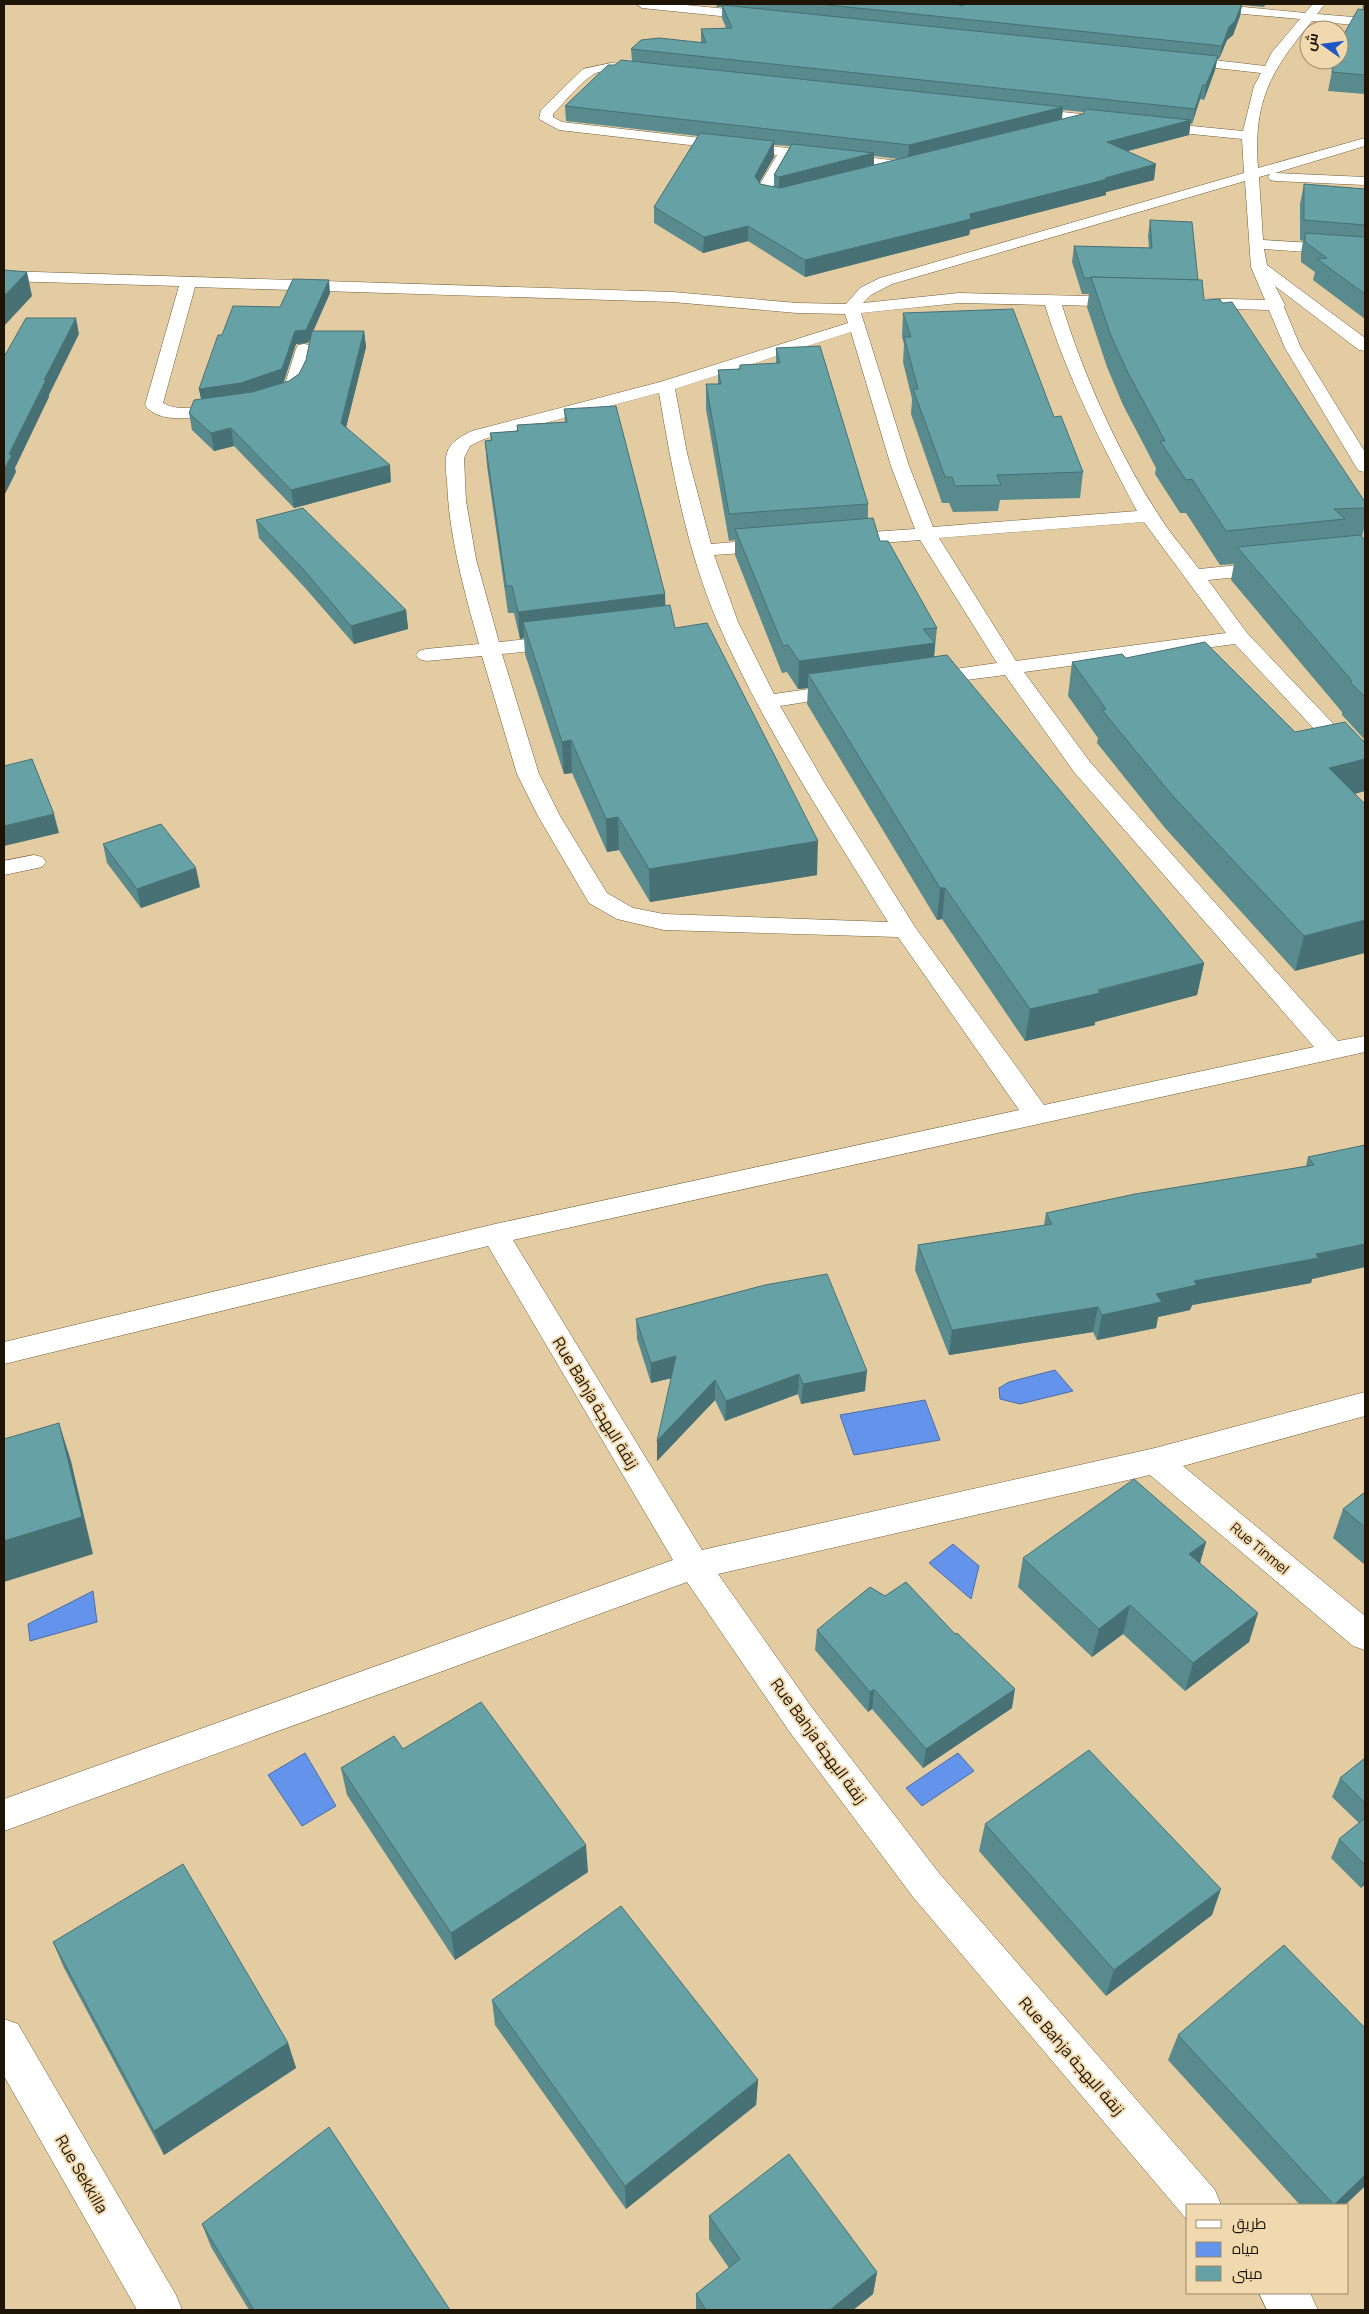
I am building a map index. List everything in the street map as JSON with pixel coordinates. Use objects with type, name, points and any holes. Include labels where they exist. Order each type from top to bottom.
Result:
[{"type":"street","points":[[642,4],[765,11]]},
{"type":"street","points":[[1176,4],[1365,22]]},
{"type":"street","points":[[1318,4],[1277,55],[1260,91],[1250,123],[1249,136],[1256,244],[1259,267],[1294,348],[1365,467]]},
{"type":"street","points":[[1162,58],[1269,70]]},
{"type":"street","points":[[654,71],[611,66],[594,69],[588,72],[546,113],[546,119],[559,126],[908,166]]},
{"type":"street","points":[[1015,111],[1249,136]]},
{"type":"street","points":[[1057,129],[1094,120]]},
{"type":"street","points":[[1333,1052],[1082,767],[1010,667],[927,535],[900,466],[855,317],[857,298],[866,289],[886,281],[1365,142]]},
{"type":"street","points":[[786,152],[762,191],[765,195],[779,198],[806,191]]},
{"type":"street","points":[[871,175],[926,162]]},
{"type":"street","points":[[1251,176],[1365,181]]},
{"type":"street","points":[[1256,244],[1365,251]]},
{"type":"street","points":[[1259,267],[1365,346]]},
{"type":"street","points":[[4,276],[673,297],[798,308],[855,317]]},
{"type":"street","points":[[188,282],[154,405],[160,410],[186,412],[279,395],[293,386],[304,349]]},
{"type":"street","points":[[905,930],[664,922],[626,914],[598,898],[590,887],[528,774],[511,723],[466,559],[457,501],[455,458],[458,448],[469,438],[486,432],[666,386],[855,317],[940,299],[1140,302]]},
{"type":"street","points":[[1052,300],[1060,330],[1106,436],[1149,516],[1240,637],[1365,770]]},
{"type":"street","points":[[1179,303],[1277,306]]},
{"type":"street","points":[[666,386],[678,453],[703,550],[718,623],[767,701],[813,782],[905,930],[1038,1117]]},
{"type":"street","points":[[820,542],[1149,516]]},
{"type":"street","points":[[703,550],[791,544]]},
{"type":"street","points":[[1193,576],[1289,566]]},
{"type":"street","points":[[903,682],[1240,637]]},
{"type":"street","points":[[426,655],[492,650],[580,639]]},
{"type":"street","points":[[767,701],[864,688]]},
{"type":"street","points":[[4,868],[34,862]]},
{"type":"street","points":[[4,1353],[495,1234],[722,1183],[1038,1117],[1365,1044]]},
{"type":"street","name":"Rue Bahja زنقة البهجة","points":[[495,1234],[694,1566],[802,1720],[926,1885],[1199,2204]]},
{"type":"street","points":[[4,1815],[694,1566],[1155,1461],[1365,1404]]},
{"type":"street","name":"Rue Tinmel","points":[[1155,1461],[1365,1636]]},
{"type":"street","name":"Rue Sekkilla","points":[[4,2038],[161,2310]]},
{"type":"street","points":[[1281,2294],[1297,2310]]},
{"type":"water","points":[[1055,1370],[1073,1391],[1020,1404],[1000,1399],[999,1388],[1009,1382]]},
{"type":"water","points":[[925,1400],[940,1440],[854,1455],[840,1415]]},
{"type":"water","points":[[953,1544],[979,1566],[971,1599],[929,1563]]},
{"type":"water","points":[[93,1591],[97,1622],[30,1641],[28,1624]]},
{"type":"water","points":[[305,1753],[336,1806],[302,1826],[268,1775]]},
{"type":"water","points":[[958,1753],[974,1771],[922,1806],[906,1788]]},
{"type":"building","points":[[819,4],[957,4],[962,6],[964,4],[1242,4],[1235,21],[1229,27],[1222,46]]},
{"type":"building","points":[[722,5],[1218,56],[1206,85],[1203,85],[1195,109],[631,49],[641,40],[659,38],[706,43],[701,29],[732,28]]},
{"type":"building","points":[[1358,9],[1365,10],[1365,75],[1332,72],[1332,70],[1349,70],[1349,25]]},
{"type":"building","points":[[621,60],[1063,107],[909,145],[565,106],[608,65],[615,65]]},
{"type":"building","points":[[1085,109],[1191,120],[1107,142],[1156,164],[1105,178],[1108,179],[970,214],[971,219],[805,260],[748,226],[704,237],[654,207],[700,133],[774,141],[755,176],[760,184],[780,188],[1083,114]]},
{"type":"building","points":[[792,144],[874,153],[779,177],[774,175]]},
{"type":"building","points":[[1304,184],[1365,189],[1365,225],[1304,220]]},
{"type":"building","points":[[1150,220],[1192,222],[1198,280],[1084,278],[1074,246],[1152,248]]},
{"type":"building","points":[[1305,233],[1365,237],[1365,294],[1317,259],[1327,258],[1305,242]]},
{"type":"building","points":[[4,270],[27,272],[4,296]]},
{"type":"building","points":[[1091,277],[1202,280],[1204,300],[1220,299],[1222,303],[1232,302],[1365,502],[1365,508],[1334,509],[1345,519],[1226,531],[1192,479],[1186,480],[1160,441],[1165,441],[1128,373],[1111,336]]},
{"type":"building","points":[[293,279],[329,280],[306,330],[295,331],[282,369],[241,383],[199,389],[218,335],[222,335],[233,306],[280,307]]},
{"type":"building","points":[[1013,309],[1054,417],[1061,416],[1083,472],[997,475],[1001,485],[955,486],[952,477],[945,477],[913,389],[918,389],[904,337],[911,337],[903,313]]},
{"type":"building","points":[[26,318],[76,318],[44,380],[46,380],[9,454],[12,455],[4,470],[4,357]]},
{"type":"building","points":[[312,331],[364,331],[341,423],[390,465],[291,490],[231,428],[211,433],[189,413],[194,400],[252,392],[289,381],[299,374],[306,360]]},
{"type":"building","points":[[820,346],[868,504],[729,514],[706,384],[721,384],[718,370],[740,369],[740,365],[780,363],[776,348]]},
{"type":"building","points":[[616,406],[665,594],[518,612],[512,586],[506,586],[485,441],[492,440],[490,433],[518,431],[517,425],[567,422],[564,409]]},
{"type":"building","points":[[303,508],[406,610],[351,626],[304,570],[256,520]]},
{"type":"building","points":[[873,518],[880,541],[888,541],[937,628],[923,629],[935,643],[799,661],[788,645],[783,646],[735,529]]},
{"type":"building","points":[[1360,535],[1365,540],[1365,697],[1350,682],[1352,681],[1237,547]]},
{"type":"building","points":[[670,605],[675,628],[707,623],[818,841],[649,869],[618,817],[606,819],[571,740],[562,742],[523,622]]},
{"type":"building","points":[[1205,642],[1295,732],[1345,722],[1365,743],[1365,759],[1329,768],[1365,804],[1365,920],[1304,936],[1171,794],[1102,710],[1106,709],[1072,662],[1122,654],[1126,658]]},
{"type":"building","points":[[947,655],[1204,963],[1098,990],[1100,993],[1030,1009],[945,888],[940,888],[808,674]]},
{"type":"building","points":[[32,759],[54,814],[4,826],[4,766]]},
{"type":"building","points":[[161,824],[196,868],[137,889],[103,844]]},
{"type":"building","points":[[1365,1145],[1365,1244],[1316,1254],[1318,1258],[1194,1281],[1197,1285],[1156,1294],[1162,1302],[1102,1315],[1098,1307],[952,1330],[918,1245],[1052,1224],[1046,1213],[1135,1194],[1314,1165],[1308,1157]]},
{"type":"building","points":[[827,1274],[867,1371],[803,1384],[799,1374],[726,1401],[715,1380],[657,1441],[676,1356],[651,1363],[636,1319],[765,1285]]},
{"type":"building","points":[[59,1423],[82,1517],[4,1541],[4,1439]]},
{"type":"building","points":[[1134,1479],[1206,1542],[1189,1554],[1258,1613],[1193,1663],[1130,1605],[1099,1629],[1023,1558]]},
{"type":"building","points":[[1365,1492],[1365,1527],[1343,1509]]},
{"type":"building","points":[[906,1582],[955,1634],[957,1633],[1015,1689],[926,1749],[874,1689],[870,1692],[817,1630],[870,1587],[885,1596]]},
{"type":"building","points":[[481,1702],[586,1845],[451,1933],[341,1768],[394,1736],[403,1749]]},
{"type":"building","points":[[1089,1750],[1221,1889],[1114,1970],[985,1824]]},
{"type":"building","points":[[1365,1758],[1365,1803],[1340,1778]]},
{"type":"building","points":[[1365,1818],[1365,1865],[1339,1839]]},
{"type":"building","points":[[183,1864],[288,2043],[154,2131],[53,1942]]},
{"type":"building","points":[[621,1906],[758,2080],[625,2186],[492,2000]]},
{"type":"building","points":[[1284,1945],[1365,2028],[1365,2175],[1333,2204],[1178,2035]]},
{"type":"building","points":[[329,2127],[450,2310],[254,2310],[202,2224]]},
{"type":"building","points":[[789,2154],[877,2272],[830,2310],[706,2310],[696,2294],[740,2259],[709,2216]]}]
